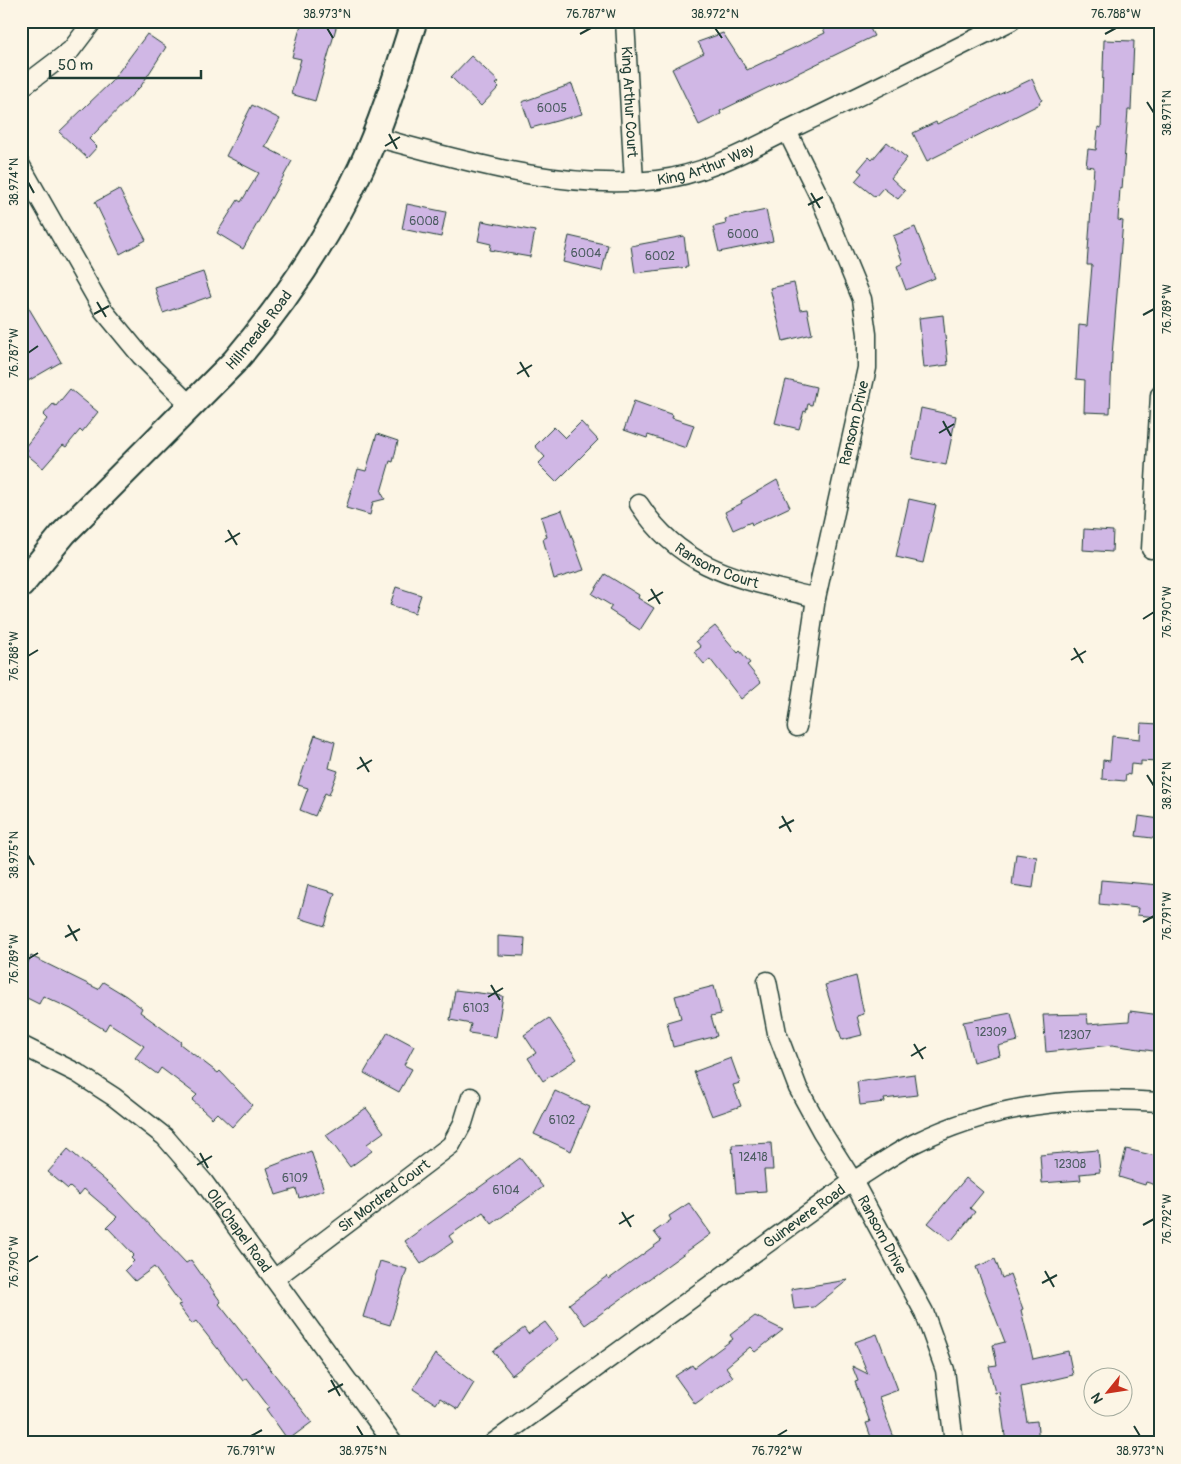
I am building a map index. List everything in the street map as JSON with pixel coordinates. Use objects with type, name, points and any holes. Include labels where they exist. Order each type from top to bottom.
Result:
[{"type":"street","points":[[21,88],[71,50],[93,21]]},
{"type":"street","name":"Hillmeade Road","points":[[21,585],[64,533],[234,362],[258,334],[312,259],[348,195],[374,137],[414,21]]},
{"type":"street","name":"King Arthur Court","points":[[625,21],[634,182]]},
{"type":"street","name":"King Arthur Way","points":[[374,137],[464,160],[536,175],[596,182],[658,180],[696,172],[744,153],[1003,23]]},
{"type":"street","name":"Ransom Drive","points":[[787,131],[852,272],[862,298],[867,334],[867,368],[816,598],[797,726]]},
{"type":"street","points":[[21,166],[103,310],[141,356],[191,406]]},
{"type":"street","points":[[1151,548],[1160,395]]},
{"type":"street","name":"Ransom Court","points":[[639,504],[667,540],[697,561],[728,574],[816,598]]},
{"type":"street","name":"Ransom Drive","points":[[767,981],[777,1033],[788,1067],[822,1132],[853,1181],[924,1312],[945,1370],[954,1443]]},
{"type":"street","name":"Old Chapel Road","points":[[21,1045],[77,1073],[156,1128],[203,1181],[393,1443]]},
{"type":"street","name":"Sir Mordred Court","points":[[274,1279],[445,1150],[460,1132],[471,1097]]},
{"type":"street","name":"Guinevere Road","points":[[493,1443],[853,1181],[914,1144],[960,1123],[1003,1110],[1078,1100],[1110,1099],[1160,1102]]},
{"type":"building","points":[[302,21],[338,21],[315,101],[291,94],[301,59],[292,57]]},
{"type":"building","points":[[820,21],[866,21],[874,36],[720,111],[721,114],[699,125],[672,69],[704,53],[698,42],[723,33],[747,70],[825,33]]},
{"type":"building","points":[[147,34],[166,47],[141,86],[89,139],[97,147],[87,158],[59,132],[111,82]]},
{"type":"building","points":[[1104,40],[1134,41],[1131,110],[1128,110],[1122,189],[1120,188],[1118,220],[1123,221],[1112,355],[1110,413],[1084,412],[1085,380],[1076,379],[1079,325],[1087,326],[1092,265],[1087,265],[1094,167],[1086,166],[1088,149],[1096,150],[1098,127],[1101,128]]},
{"type":"building","points":[[471,56],[499,82],[496,84],[499,87],[481,106],[451,77]]},
{"type":"building","points":[[1032,79],[1042,100],[1039,102],[1040,104],[927,161],[913,133],[936,122],[937,124]]},
{"type":"building","points":[[572,84],[582,114],[531,128],[522,102]]},
{"type":"building","points":[[252,105],[280,119],[265,147],[292,161],[243,249],[217,233],[238,200],[241,202],[259,173],[226,156]]},
{"type":"building","points":[[887,142],[907,158],[891,178],[905,191],[898,199],[883,188],[875,197],[855,181],[862,173],[858,170],[869,157],[872,160]]},
{"type":"building","points":[[119,189],[146,240],[120,254],[95,202]]},
{"type":"building","points":[[407,204],[446,212],[441,237],[402,229]]},
{"type":"building","points":[[766,210],[773,241],[719,252],[713,227],[726,224],[725,219]]},
{"type":"building","points":[[482,221],[535,231],[530,257],[490,250],[491,244],[478,241]]},
{"type":"building","points":[[915,227],[935,278],[906,290],[897,266],[903,263],[893,236]]},
{"type":"building","points":[[569,236],[608,245],[602,271],[563,262]]},
{"type":"building","points":[[684,236],[688,267],[635,273],[631,246]]},
{"type":"building","points":[[203,272],[211,296],[163,313],[155,288]]},
{"type":"building","points":[[794,283],[800,310],[807,309],[812,334],[783,341],[770,288]]},
{"type":"building","points":[[21,295],[61,362],[21,385]]},
{"type":"building","points":[[943,315],[948,365],[924,368],[919,318]]},
{"type":"building","points":[[786,380],[816,387],[812,405],[808,404],[806,412],[804,411],[799,429],[775,423]]},
{"type":"building","points":[[70,389],[98,412],[82,432],[80,430],[66,447],[63,445],[43,468],[25,453],[28,450],[25,447],[47,419],[43,415],[53,404],[56,406]]},
{"type":"building","points":[[634,401],[673,415],[672,418],[694,425],[686,448],[648,435],[647,438],[624,430]]},
{"type":"building","points":[[921,408],[956,416],[946,465],[912,458]]},
{"type":"building","points":[[581,422],[598,440],[556,482],[538,464],[545,457],[535,446],[554,427],[565,438]]},
{"type":"building","points":[[377,434],[398,441],[393,462],[390,461],[381,492],[385,499],[373,502],[370,515],[346,508],[358,469],[366,471]]},
{"type":"building","points":[[777,480],[790,507],[752,525],[751,522],[733,530],[725,512]]},
{"type":"building","points":[[909,499],[936,505],[923,563],[896,557]]},
{"type":"building","points":[[562,510],[584,570],[554,579],[543,539],[547,537],[541,517]]},
{"type":"building","points":[[1084,529],[1113,531],[1112,552],[1083,550]]},
{"type":"building","points":[[605,574],[639,595],[638,598],[654,608],[640,630],[609,610],[612,606],[592,594]]},
{"type":"building","points":[[396,587],[421,595],[415,613],[390,605]]},
{"type":"building","points":[[715,626],[738,653],[740,651],[750,663],[747,665],[761,682],[741,699],[710,659],[704,664],[694,652],[701,647],[696,641]]},
{"type":"building","points":[[1141,723],[1159,724],[1156,762],[1141,761],[1141,765],[1131,764],[1130,775],[1126,774],[1125,781],[1102,779],[1103,760],[1110,761],[1112,736],[1140,739]]},
{"type":"building","points":[[315,735],[335,742],[329,768],[338,771],[329,795],[325,793],[315,816],[300,810],[308,788],[298,785]]},
{"type":"building","points":[[1139,816],[1160,819],[1160,839],[1136,836]]},
{"type":"building","points":[[1016,854],[1037,857],[1033,888],[1012,885]]},
{"type":"building","points":[[1101,880],[1160,885],[1156,917],[1137,915],[1138,908],[1099,904]]},
{"type":"building","points":[[308,885],[335,893],[325,926],[299,918]]},
{"type":"building","points":[[498,936],[525,938],[524,956],[498,955]]},
{"type":"building","points":[[31,956],[98,989],[103,982],[126,996],[142,1008],[140,1012],[181,1042],[180,1044],[218,1073],[220,1071],[252,1105],[232,1127],[217,1113],[212,1118],[192,1100],[197,1095],[161,1068],[157,1074],[135,1058],[144,1046],[109,1023],[105,1030],[71,1009],[43,996],[39,1004],[21,995],[21,978]]},
{"type":"building","points":[[856,976],[864,1014],[857,1016],[862,1035],[842,1040],[825,985]]},
{"type":"building","points":[[714,986],[721,1014],[711,1016],[717,1036],[673,1047],[667,1022],[681,1018],[675,996]]},
{"type":"building","points":[[455,990],[503,996],[496,1037],[469,1033],[471,1024],[450,1020]]},
{"type":"building","points":[[1130,1011],[1160,1015],[1160,1052],[1112,1045],[1046,1052],[1043,1015],[1087,1014],[1088,1024],[1129,1021]]},
{"type":"building","points":[[1011,1013],[1018,1041],[998,1046],[1000,1055],[973,1062],[963,1022]]},
{"type":"building","points":[[549,1018],[577,1059],[543,1081],[528,1058],[536,1053],[524,1035]]},
{"type":"building","points":[[388,1032],[414,1046],[404,1065],[412,1069],[399,1092],[364,1073]]},
{"type":"building","points":[[731,1058],[740,1083],[733,1085],[741,1106],[712,1116],[694,1072]]},
{"type":"building","points":[[914,1074],[917,1095],[884,1099],[885,1102],[860,1105],[857,1082]]},
{"type":"building","points":[[555,1091],[590,1107],[571,1151],[534,1134]]},
{"type":"building","points":[[366,1108],[384,1132],[367,1144],[372,1151],[350,1167],[326,1135]]},
{"type":"building","points":[[771,1143],[773,1170],[764,1170],[766,1191],[736,1193],[732,1145]]},
{"type":"building","points":[[68,1149],[120,1193],[186,1263],[191,1260],[221,1302],[219,1304],[312,1422],[288,1440],[266,1409],[269,1407],[247,1378],[243,1381],[196,1321],[192,1324],[178,1305],[181,1304],[154,1267],[135,1281],[125,1270],[134,1261],[131,1258],[134,1255],[107,1227],[117,1217],[84,1189],[79,1195],[70,1187],[68,1189],[48,1172]]},
{"type":"building","points":[[1126,1149],[1160,1157],[1160,1179],[1158,1178],[1156,1185],[1146,1182],[1145,1185],[1119,1177]]},
{"type":"building","points":[[1098,1150],[1100,1172],[1080,1174],[1081,1180],[1042,1183],[1040,1155]]},
{"type":"building","points":[[311,1151],[324,1190],[299,1198],[296,1189],[276,1195],[267,1168]]},
{"type":"building","points":[[520,1158],[543,1187],[492,1224],[483,1212],[449,1236],[453,1242],[421,1264],[405,1241]]},
{"type":"building","points":[[966,1178],[983,1192],[970,1208],[975,1212],[951,1241],[928,1223]]},
{"type":"building","points":[[689,1203],[711,1234],[585,1325],[569,1304],[607,1276],[609,1279],[661,1241],[654,1232],[671,1220],[669,1216]]},
{"type":"building","points":[[995,1259],[1002,1278],[1010,1274],[1023,1309],[1021,1310],[1033,1359],[1068,1351],[1073,1375],[1021,1387],[1027,1422],[1037,1421],[1039,1443],[1006,1443],[999,1392],[995,1393],[989,1366],[997,1365],[993,1345],[1005,1342],[976,1267]]},
{"type":"building","points":[[380,1261],[407,1269],[390,1325],[363,1317]]},
{"type":"building","points":[[848,1280],[814,1307],[794,1309],[791,1289]]},
{"type":"building","points":[[755,1316],[783,1330],[755,1352],[750,1347],[726,1367],[733,1377],[695,1404],[675,1376],[692,1365],[694,1368],[733,1339],[730,1335]]},
{"type":"building","points":[[545,1322],[558,1339],[512,1375],[493,1351],[524,1328],[528,1334]]},
{"type":"building","points":[[877,1334],[898,1390],[879,1397],[896,1443],[873,1443],[866,1423],[870,1422],[855,1382],[858,1381],[852,1366],[868,1374],[855,1342]]},
{"type":"building","points":[[435,1354],[474,1383],[458,1409],[440,1398],[436,1404],[413,1389]]}]
